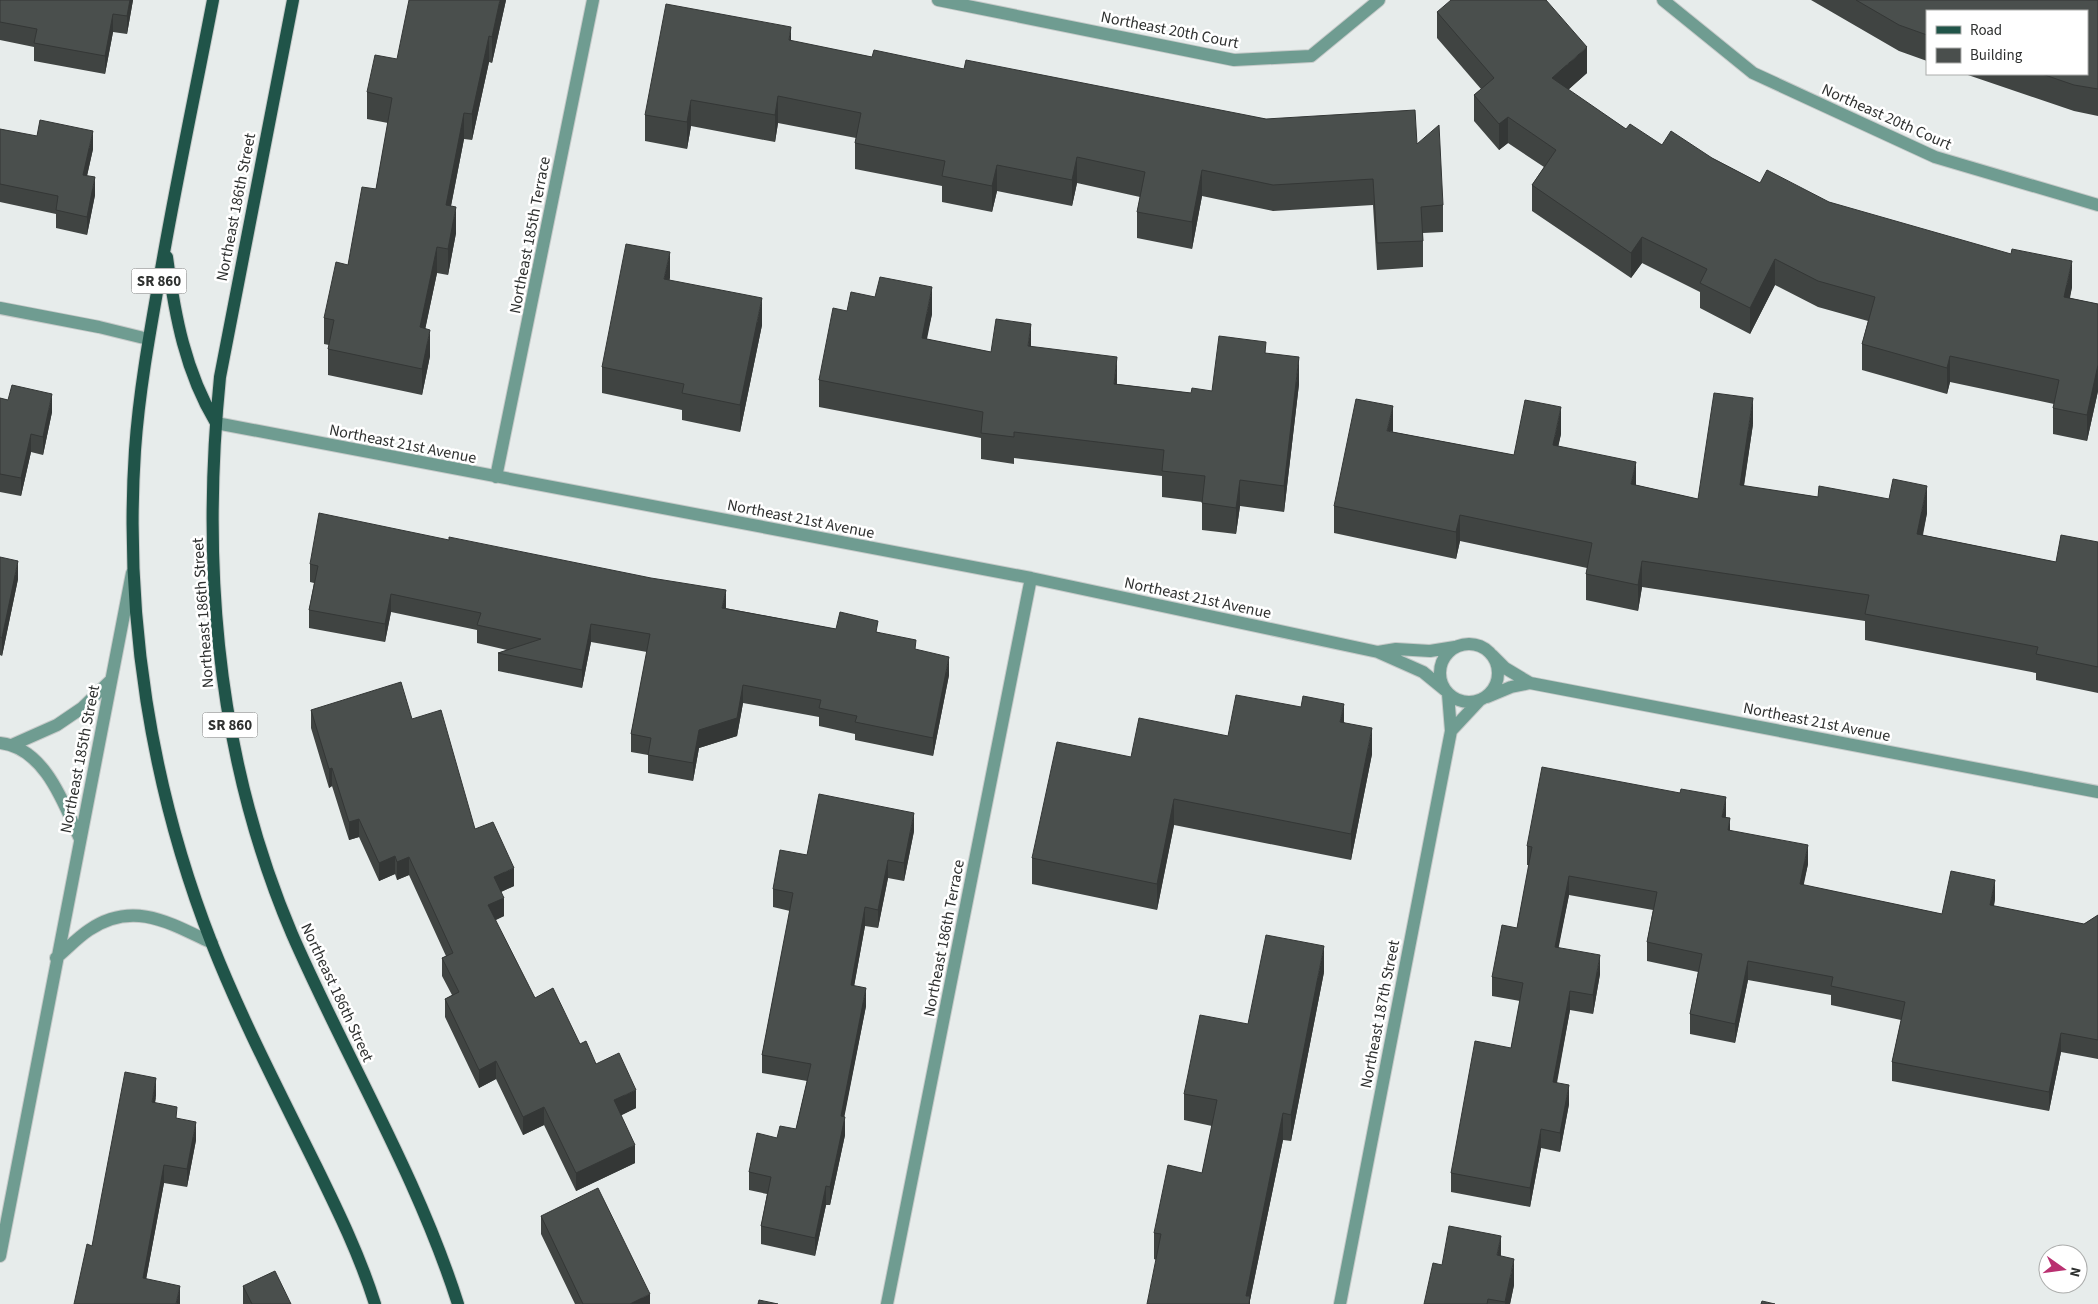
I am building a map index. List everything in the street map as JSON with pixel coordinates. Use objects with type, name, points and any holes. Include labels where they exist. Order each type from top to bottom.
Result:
[{"type":"main road","name":"SR 860","points":[[213,0],[148,339],[135,452],[133,566],[138,648],[147,705],[176,832],[190,883],[233,995],[355,1250],[375,1304]]},
{"type":"main road","name":"Northeast 186th Street","points":[[293,0],[229,328],[216,423],[212,530],[223,686],[254,829],[292,933],[402,1163],[429,1224],[458,1304]]},
{"type":"main road","points":[[165,245],[172,296],[185,356],[194,382],[216,423]]},
{"type":"street","name":"Northeast 185th Terrace","points":[[496,477],[593,0]]},
{"type":"street","name":"Northeast 20th Court","points":[[938,0],[1234,60],[1311,56],[1379,0]]},
{"type":"street","name":"Northeast 20th Court","points":[[1663,0],[1753,73],[1935,158],[2098,205]]},
{"type":"street","points":[[0,308],[99,326],[148,339]]},
{"type":"street","name":"Northeast 21st Avenue","points":[[216,423],[1031,578],[1378,652],[1423,672],[1446,692]]},
{"type":"street","name":"Northeast 185th Street","points":[[0,1256],[13,1180],[133,566]]},
{"type":"street","name":"Northeast 186th Terrace","points":[[887,1304],[1031,578]]},
{"type":"street","points":[[1451,731],[1483,699],[1498,681],[1497,663],[1485,648],[1466,644],[1456,647],[1442,661],[1440,671],[1446,692],[1461,702],[1470,703],[1483,699]]},
{"type":"street","name":"Northeast 21st Avenue","points":[[1378,652],[1396,649],[1430,651],[1456,647]]},
{"type":"street","name":"Northeast 21st Avenue","points":[[1492,655],[1504,668],[1530,683],[2098,792]]},
{"type":"street","points":[[6,744],[57,725],[82,708],[110,682]]},
{"type":"street","name":"Northeast 21st Avenue","points":[[1483,699],[1511,686],[1530,683]]},
{"type":"street","name":"Northeast 187th Street","points":[[1340,1304],[1451,731],[1446,692]]},
{"type":"street","points":[[6,744],[33,760],[47,774],[80,839]]},
{"type":"street","points":[[56,958],[89,930],[117,916],[142,916],[165,921],[212,943]]},
{"type":"street","points":[[0,1178],[13,1180]]},
{"type":"building","points":[[0,0],[130,0],[127,16],[113,14],[105,56],[34,43],[37,29],[0,22]]},
{"type":"building","points":[[409,0],[500,0],[492,37],[489,36],[472,114],[464,113],[446,205],[456,207],[448,249],[437,247],[420,327],[430,330],[422,369],[328,349],[334,320],[324,318],[336,262],[348,265],[362,187],[376,189],[392,98],[367,92],[375,55],[397,59]]},
{"type":"building","points":[[1451,0],[1546,0],[1587,47],[1552,78],[1626,129],[1630,124],[1662,145],[1671,131],[1712,158],[1760,183],[1767,170],[1829,202],[2011,254],[2012,249],[2072,261],[2064,297],[2098,304],[2098,365],[2087,415],[2053,408],[2059,380],[1950,356],[1947,368],[1862,344],[1875,297],[1818,281],[1775,259],[1750,308],[1700,283],[1707,269],[1642,237],[1631,253],[1532,185],[1556,150],[1508,117],[1499,124],[1474,95],[1494,78],[1437,12]]},
{"type":"building","points":[[1856,0],[2098,0],[2098,89],[2074,85],[2045,75],[2088,75],[2088,10],[1926,10],[1926,35],[1899,25]]},
{"type":"building","points":[[666,4],[791,27],[789,40],[872,57],[874,50],[964,69],[966,60],[1266,119],[1415,110],[1417,144],[1439,125],[1443,205],[1421,207],[1423,241],[1377,243],[1373,179],[1273,185],[1202,170],[1192,222],[1137,212],[1145,172],[1077,157],[1072,180],[997,165],[992,186],[942,176],[945,161],[855,143],[861,113],[778,96],[775,115],[691,100],[687,122],[645,115]]},
{"type":"building","points":[[40,120],[93,131],[83,175],[95,177],[87,217],[56,210],[58,196],[0,184],[0,129],[37,136]]},
{"type":"building","points":[[626,244],[670,252],[664,279],[762,298],[740,405],[682,393],[684,384],[602,367]]},
{"type":"building","points":[[880,277],[932,287],[922,338],[991,352],[996,319],[1031,324],[1028,346],[1117,357],[1114,384],[1191,393],[1192,388],[1212,391],[1219,336],[1266,342],[1265,353],[1299,357],[1284,486],[1240,480],[1236,508],[1202,503],[1205,476],[1162,471],[1164,450],[1014,432],[1014,437],[981,433],[983,412],[819,380],[833,308],[847,311],[851,292],[875,297]]},
{"type":"building","points":[[12,385],[52,394],[43,437],[31,434],[21,478],[0,474],[0,398],[8,400]]},
{"type":"building","points":[[1714,393],[1753,398],[1740,485],[1818,497],[1819,486],[1889,499],[1893,479],[1927,486],[1917,534],[2056,562],[2061,535],[2098,542],[2098,667],[2036,654],[2038,647],[1865,614],[1869,595],[1642,561],[1638,585],[1586,574],[1592,543],[1460,515],[1456,532],[1334,506],[1356,399],[1393,406],[1387,431],[1514,455],[1525,400],[1561,407],[1553,445],[1636,462],[1631,484],[1698,499]]},
{"type":"building","points":[[319,513],[449,540],[449,537],[651,578],[726,590],[722,608],[836,629],[840,612],[878,621],[876,632],[916,640],[915,649],[949,657],[933,738],[855,722],[857,716],[819,708],[821,700],[743,685],[737,718],[699,730],[693,763],[648,755],[651,738],[631,734],[650,634],[591,624],[582,670],[498,653],[541,639],[477,625],[481,613],[391,594],[385,624],[309,610],[318,566],[310,564]]},
{"type":"building","points":[[0,557],[18,561],[2,638],[0,637]]},
{"type":"building","points":[[401,682],[412,719],[441,710],[475,829],[493,822],[514,868],[494,877],[504,898],[488,905],[535,998],[553,988],[580,1044],[586,1041],[596,1064],[619,1053],[636,1090],[614,1100],[635,1145],[576,1173],[544,1107],[523,1117],[496,1061],[479,1070],[445,999],[459,992],[442,958],[453,953],[409,857],[397,862],[395,856],[379,863],[359,819],[349,822],[332,768],[329,769],[311,710]]},
{"type":"building","points":[[1236,695],[1301,707],[1303,696],[1344,704],[1340,722],[1372,728],[1351,834],[1174,799],[1157,884],[1032,858],[1057,742],[1131,757],[1139,718],[1228,736]]},
{"type":"building","points":[[1542,767],[1680,793],[1681,789],[1726,797],[1722,817],[1730,818],[1728,830],[1808,845],[1800,884],[1942,914],[1951,871],[1995,880],[1990,905],[2084,924],[2098,915],[2098,1040],[2061,1033],[2049,1092],[1892,1062],[1905,1002],[1831,986],[1833,977],[1748,961],[1735,1024],[1690,1014],[1702,954],[1647,942],[1657,892],[1569,876],[1555,947],[1600,955],[1593,995],[1570,991],[1553,1082],[1569,1085],[1560,1133],[1541,1129],[1530,1188],[1451,1173],[1475,1041],[1511,1048],[1523,983],[1492,977],[1502,925],[1517,928],[1532,847],[1527,846]]},
{"type":"building","points":[[819,794],[914,813],[904,863],[888,860],[878,910],[865,907],[851,985],[866,988],[841,1116],[845,1117],[830,1187],[826,1186],[815,1238],[761,1226],[771,1177],[749,1172],[757,1133],[777,1138],[780,1126],[796,1129],[811,1064],[762,1055],[793,893],[773,889],[780,850],[807,855]]},
{"type":"building","points":[[1266,935],[1324,946],[1291,1115],[1283,1113],[1246,1296],[1250,1296],[1249,1304],[1147,1304],[1161,1234],[1154,1233],[1168,1165],[1202,1173],[1217,1100],[1184,1094],[1200,1015],[1248,1024]]},
{"type":"building","points":[[125,1072],[156,1078],[152,1102],[177,1107],[176,1118],[196,1122],[187,1169],[164,1165],[143,1278],[180,1286],[176,1304],[74,1304],[87,1244],[92,1246]]},
{"type":"building","points":[[598,1188],[650,1294],[630,1304],[583,1304],[541,1216]]},
{"type":"building","points":[[1449,1226],[1501,1236],[1497,1255],[1514,1259],[1505,1302],[1488,1299],[1487,1304],[1424,1304],[1433,1263],[1442,1265]]},
{"type":"building","points":[[275,1271],[291,1304],[252,1304],[243,1286]]},
{"type":"building","points":[[759,1300],[778,1304],[758,1304]]},
{"type":"building","points":[[1762,1301],[1775,1304],[1761,1304]]}]
